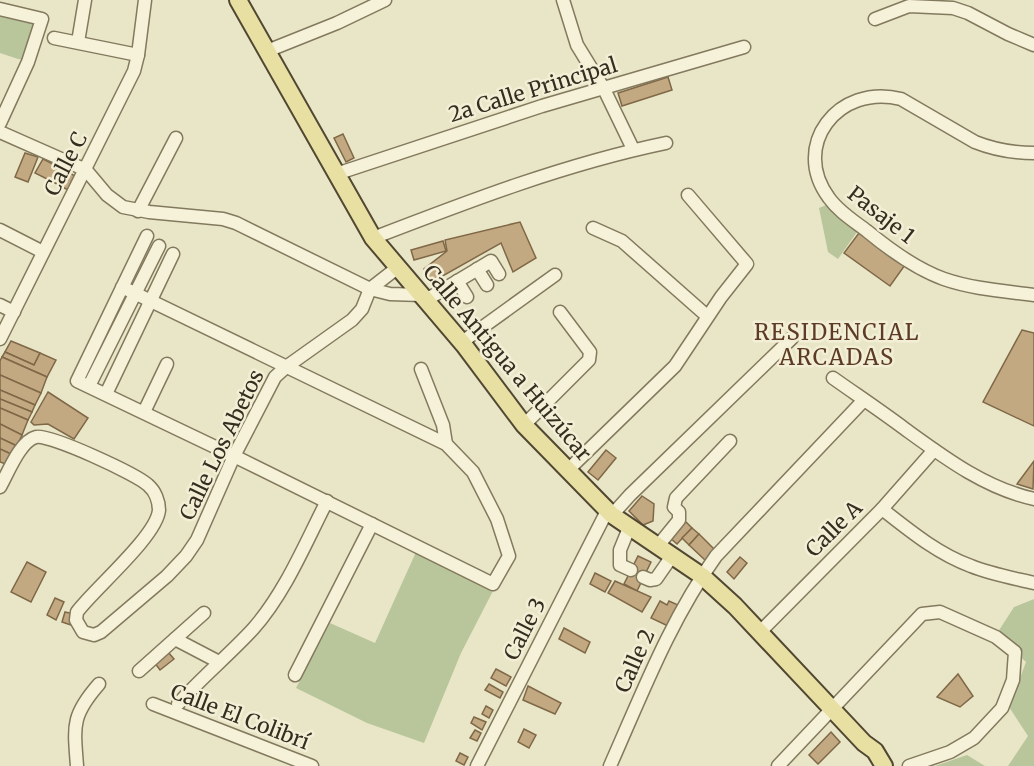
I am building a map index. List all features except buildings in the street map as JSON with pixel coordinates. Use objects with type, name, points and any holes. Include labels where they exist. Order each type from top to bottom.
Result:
[{"type":"main road","name":"Calle Antigua a Huizúcar","points":[[238,0],[373,238],[462,342],[524,424],[609,513],[702,576],[834,709],[882,765]]},
{"type":"street","points":[[78,42],[85,0]]},
{"type":"street","name":"Calle C","points":[[0,339],[134,71],[146,0]]},
{"type":"street","points":[[267,51],[385,0]]},
{"type":"street","points":[[563,0],[577,45],[604,89],[633,149]]},
{"type":"street","points":[[0,123],[28,62],[42,19],[8,6]]},
{"type":"street","points":[[875,19],[909,6],[953,8],[1034,45]]},
{"type":"street","points":[[54,38],[138,55]]},
{"type":"street","name":"2a Calle Principal","points":[[336,174],[479,126],[744,46]]},
{"type":"street","name":"Pasaje 1","points":[[1034,153],[1004,152],[989,147],[975,142],[901,99],[890,96],[873,96],[850,103],[831,117],[821,134],[816,156],[820,182],[831,201],[845,215],[904,258],[943,278],[961,284],[1034,295]]},
{"type":"street","points":[[0,132],[86,170],[114,201],[123,207],[138,211],[223,219],[236,223],[370,289],[424,298],[491,261],[499,274]]},
{"type":"street","points":[[138,211],[176,138]]},
{"type":"street","points":[[373,238],[492,193],[633,149],[666,142]]},
{"type":"street","points":[[567,471],[675,366],[707,316],[747,264],[688,195]]},
{"type":"street","points":[[593,228],[622,241],[707,316]]},
{"type":"street","points":[[0,230],[43,252]]},
{"type":"street","points":[[83,383],[122,287],[147,236]]},
{"type":"street","points":[[83,383],[135,294],[159,246]]},
{"type":"street","points":[[105,394],[173,254]]},
{"type":"street","name":"Calle Los Abetos","points":[[0,487],[23,446],[29,440],[45,436],[129,474],[148,485],[154,492],[159,509],[156,520],[124,561],[77,612],[76,620],[82,632],[94,635],[101,633],[167,576],[197,540],[234,456],[275,377],[352,320],[362,309],[370,289],[397,268]]},
{"type":"street","points":[[477,269],[487,285]]},
{"type":"street","points":[[462,342],[555,275]]},
{"type":"street","points":[[458,281],[467,297]]},
{"type":"street","points":[[83,383],[494,584],[509,556],[497,519],[473,472],[446,444],[122,287]]},
{"type":"street","points":[[0,305],[14,312]]},
{"type":"street","points":[[524,424],[588,360],[590,352],[560,312]]},
{"type":"street","name":"Calle 3","points":[[479,766],[609,513],[792,338]]},
{"type":"street","points":[[144,412],[167,364]]},
{"type":"street","points":[[421,369],[443,425],[446,444]]},
{"type":"street","points":[[833,378],[978,479],[1034,500]]},
{"type":"street","name":"Calle 2","points":[[610,766],[668,634],[702,576],[716,556],[864,400]]},
{"type":"street","points":[[657,547],[679,520],[679,512],[674,507],[676,498],[730,441]]},
{"type":"street","name":"Calle A","points":[[759,633],[882,509],[934,450]]},
{"type":"street","points":[[178,704],[253,629],[276,597],[327,501]]},
{"type":"street","points":[[882,509],[915,535],[950,557],[972,567],[1034,583]]},
{"type":"street","points":[[295,675],[372,524]]},
{"type":"street","points":[[629,528],[619,557],[620,565],[631,570]]},
{"type":"street","points":[[644,577],[650,580],[657,579],[672,556]]},
{"type":"street","points":[[778,766],[922,614],[940,612],[996,637],[1015,652],[1012,680],[1002,708],[974,738],[950,752],[909,766]]},
{"type":"street","points":[[139,670],[204,613]]},
{"type":"street","points":[[175,639],[219,662]]},
{"type":"street","points":[[77,766],[75,723],[85,700],[99,684]]},
{"type":"street","name":"Calle El Colibrí","points":[[153,704],[312,766]]},
{"type":"green space","points":[[0,10],[46,19],[36,61],[18,59],[0,53]]},
{"type":"green space","points":[[831,203],[857,232],[838,259],[828,252],[819,208]]},
{"type":"green space","points":[[416,552],[494,589],[461,653],[424,743],[367,723],[296,688],[330,623],[375,643]]},
{"type":"green space","points":[[1034,599],[1034,766],[1008,766],[1028,736],[1009,707],[1026,662],[996,635],[1014,607]]},
{"type":"green space","points":[[967,755],[985,766],[935,766]]},
{"type":"district","name":"RESIDENCIAL ARCADAS","points":[[837,344]]}]
